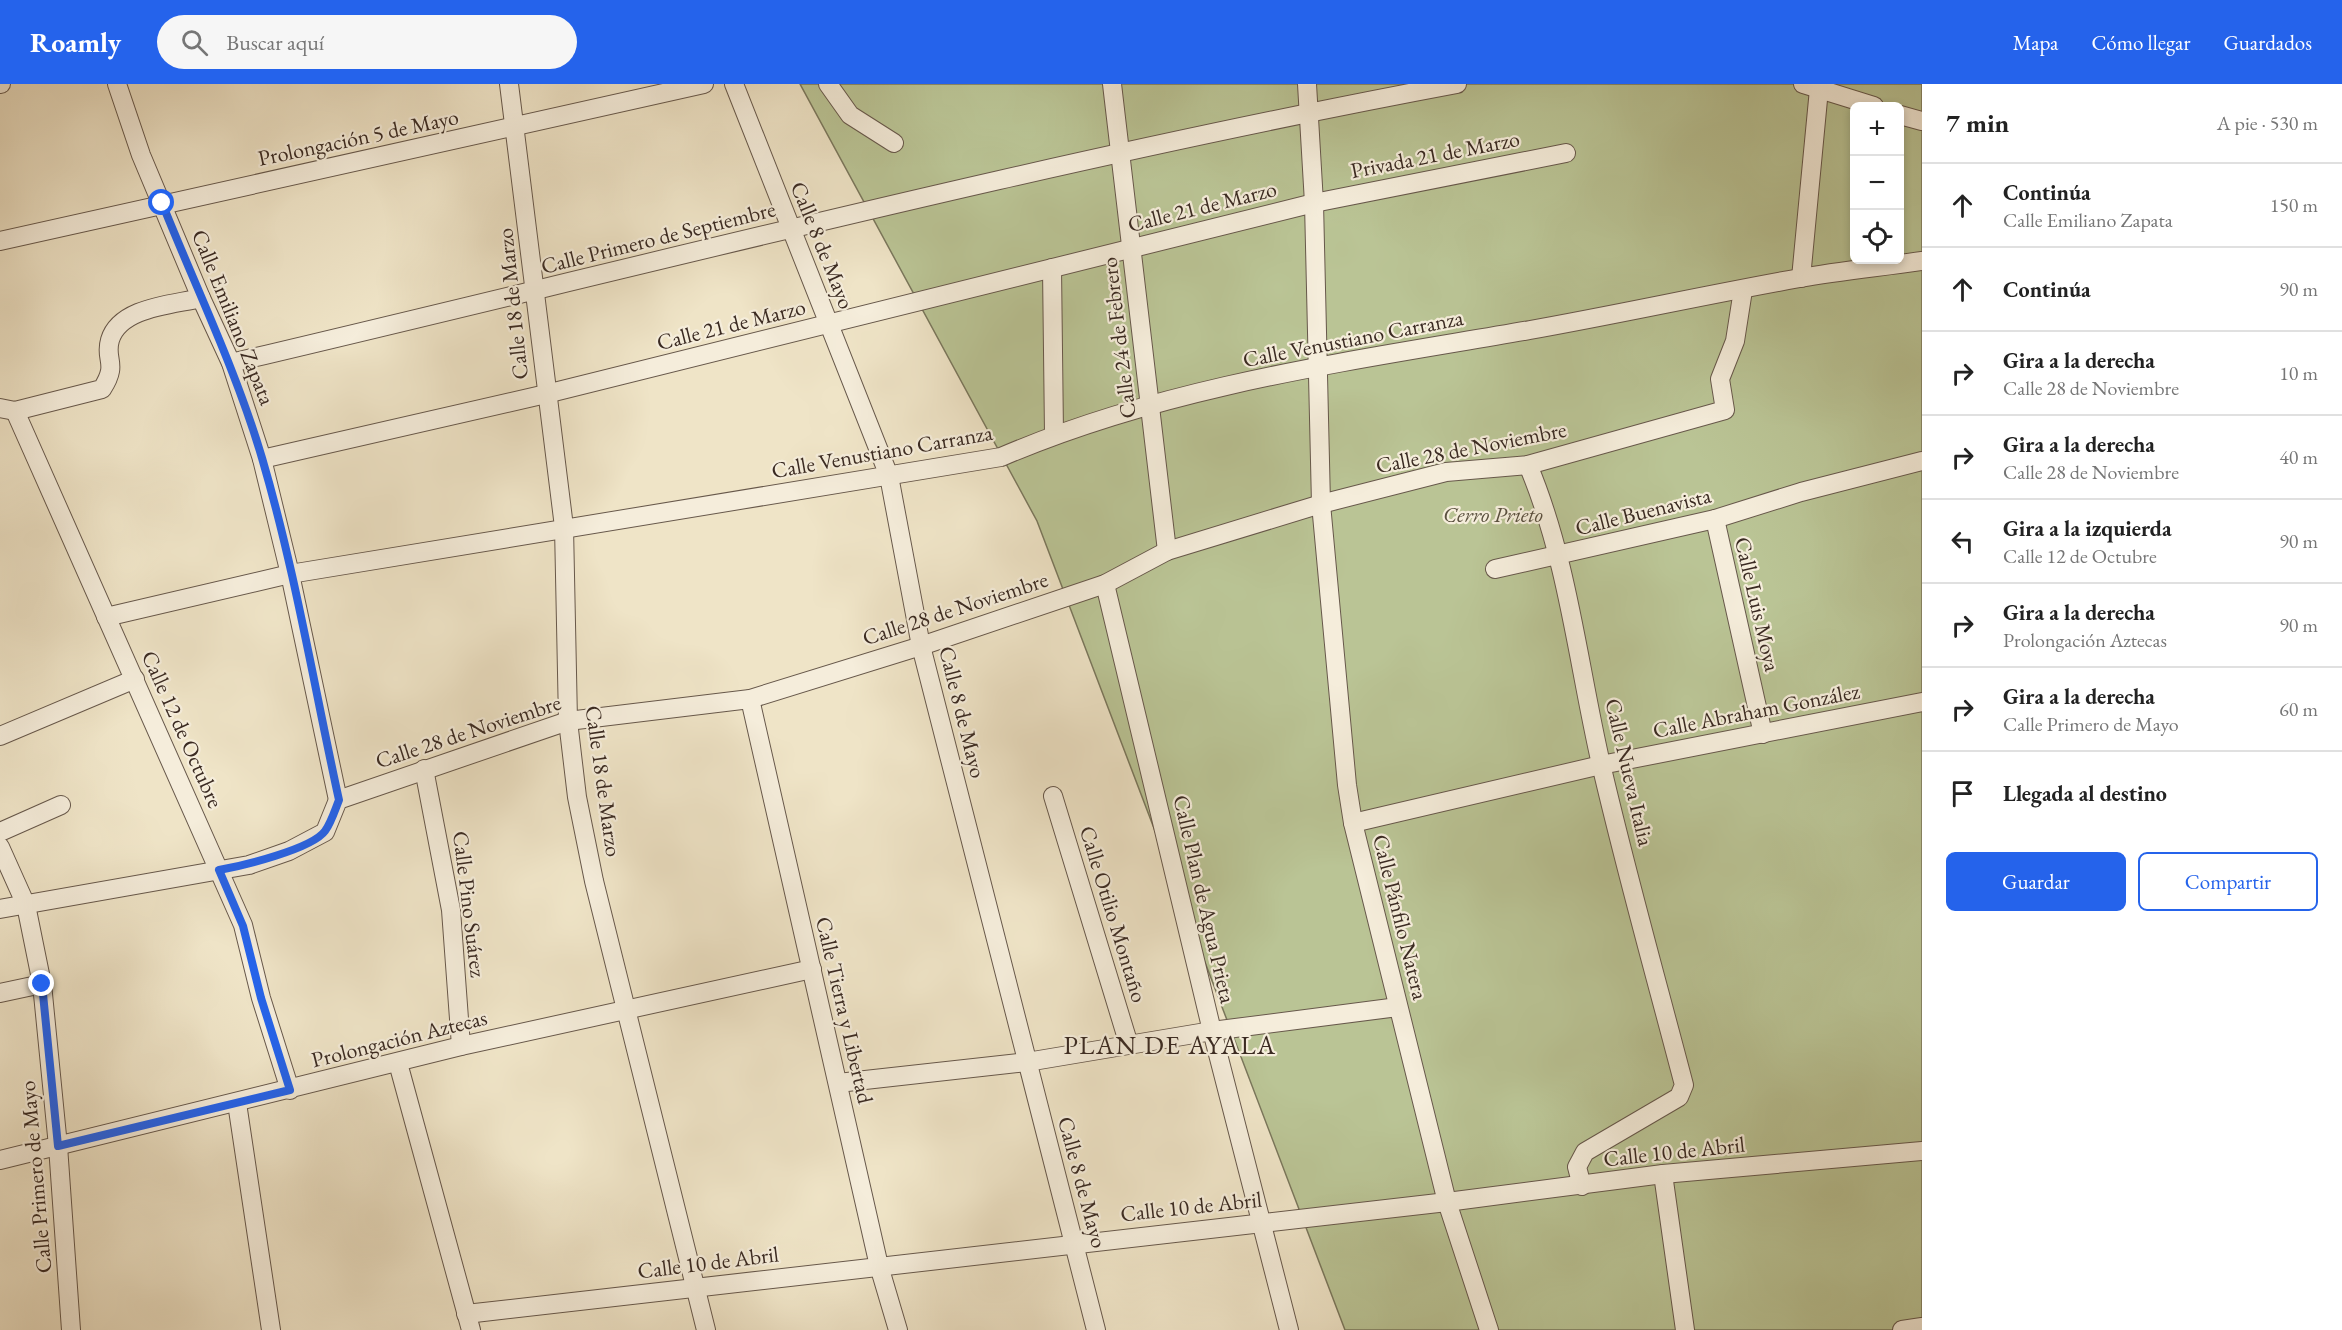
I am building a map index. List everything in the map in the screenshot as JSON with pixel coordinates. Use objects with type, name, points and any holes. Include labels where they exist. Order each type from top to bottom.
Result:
[{"type":"street","name":"Calle Emiliano Zapata","points":[[117,84],[141,155],[231,363],[262,459],[290,574],[339,800]]},
{"type":"street","name":"Calle 18 de Marzo","points":[[509,84],[564,527],[568,721],[577,797],[594,881],[706,1330]]},
{"type":"street","name":"Prolongación 5 de Mayo","points":[[0,241],[162,203],[516,128],[704,84]]},
{"type":"street","name":"Calle 8 de Mayo","points":[[734,84],[889,476],[921,646],[1096,1330]]},
{"type":"street","points":[[828,84],[850,115],[894,143]]},
{"type":"street","name":"Calle 24 de Febrero","points":[[1112,84],[1167,551]]},
{"type":"street","name":"Calle Pánfilo Natera","points":[[1306,84],[1314,203],[1321,504],[1347,785],[1353,823],[1447,1202],[1490,1330]]},
{"type":"street","name":"Calle Primero de Septiembre","points":[[231,363],[1120,152],[1308,112],[1457,84]]},
{"type":"street","points":[[1801,278],[1811,86],[1861,102]]},
{"type":"street","points":[[1904,116],[1922,121]]},
{"type":"street","name":"Privada 21 de Marzo","points":[[1314,203],[1566,153]]},
{"type":"street","name":"Calle 21 de Marzo","points":[[262,459],[546,394],[1314,203]]},
{"type":"street","name":"Calle Venustiano Carranza","points":[[106,617],[290,574],[564,527],[1001,457],[1054,434],[1149,404],[1317,367],[1640,311],[1801,278],[1922,261]]},
{"type":"street","points":[[1052,268],[1054,434]]},
{"type":"street","name":"Calle 28 de Noviembre","points":[[339,800],[568,721],[750,699],[921,646],[1105,584],[1167,551],[1321,504],[1446,472],[1528,465],[1725,410],[1720,379],[1735,340],[1743,290]]},
{"type":"street","points":[[7,409],[102,389],[112,374],[110,341],[120,324],[136,314],[201,298]]},
{"type":"street","name":"Calle 12 de Octubre","points":[[7,409],[135,679],[243,926],[261,998],[290,1090]]},
{"type":"street","name":"Calle Buenavista","points":[[1495,569],[1715,519],[1801,492],[1922,461]]},
{"type":"street","name":"Calle Nueva Italia","points":[[1528,465],[1543,500],[1559,556],[1601,765],[1684,1085],[1679,1097],[1585,1152],[1577,1167],[1582,1186]]},
{"type":"street","name":"Calle Luis Moya","points":[[1715,519],[1763,734]]},
{"type":"street","name":"Calle Plan de Agua Prieta","points":[[1105,584],[1212,1031],[1289,1330]]},
{"type":"street","points":[[0,736],[135,679]]},
{"type":"street","name":"Calle Tierra y Libertad","points":[[750,699],[879,1266],[898,1330]]},
{"type":"street","name":"Calle Abraham González","points":[[1353,823],[1601,765],[1922,702]]},
{"type":"street","name":"Calle Pino Suárez","points":[[424,769],[451,909],[461,1046]]},
{"type":"street","name":"Calle Otilio Montaño","points":[[1053,796],[1129,1045]]},
{"type":"street","points":[[0,909],[249,865],[289,852],[325,832],[339,800]]},
{"type":"street","points":[[0,832],[61,805]]},
{"type":"street","name":"Calle Primero de Mayo","points":[[0,848],[26,905],[42,984],[58,1146],[71,1330]]},
{"type":"street","name":"Prolongación Aztecas","points":[[0,1160],[461,1046],[812,969]]},
{"type":"street","points":[[0,993],[42,984]]},
{"type":"street","points":[[838,1083],[1027,1062],[1212,1031],[1398,1007]]},
{"type":"street","points":[[398,1063],[469,1322]]},
{"type":"street","points":[[237,1103],[271,1330]]},
{"type":"street","name":"Calle 10 de Abril","points":[[469,1322],[696,1288],[879,1266],[1447,1202],[1664,1174],[1922,1150]]},
{"type":"street","points":[[1664,1174],[1685,1330]]},
{"type":"street","points":[[1902,1330],[1922,1327]]},
{"type":"green space","name":"Cerro Prieto","points":[[800,84],[1922,84],[1922,1330],[1345,1330],[1037,521]]},
{"type":"district","name":"PLAN DE AYALA","points":[[1170,1045]]},
{"type":"route","points":[[42,984],[58,1146],[290,1090],[261,998],[243,926],[219,870],[249,865],[289,852],[325,832],[339,800],[290,574],[262,459],[231,363],[201,298],[162,203]]}]
